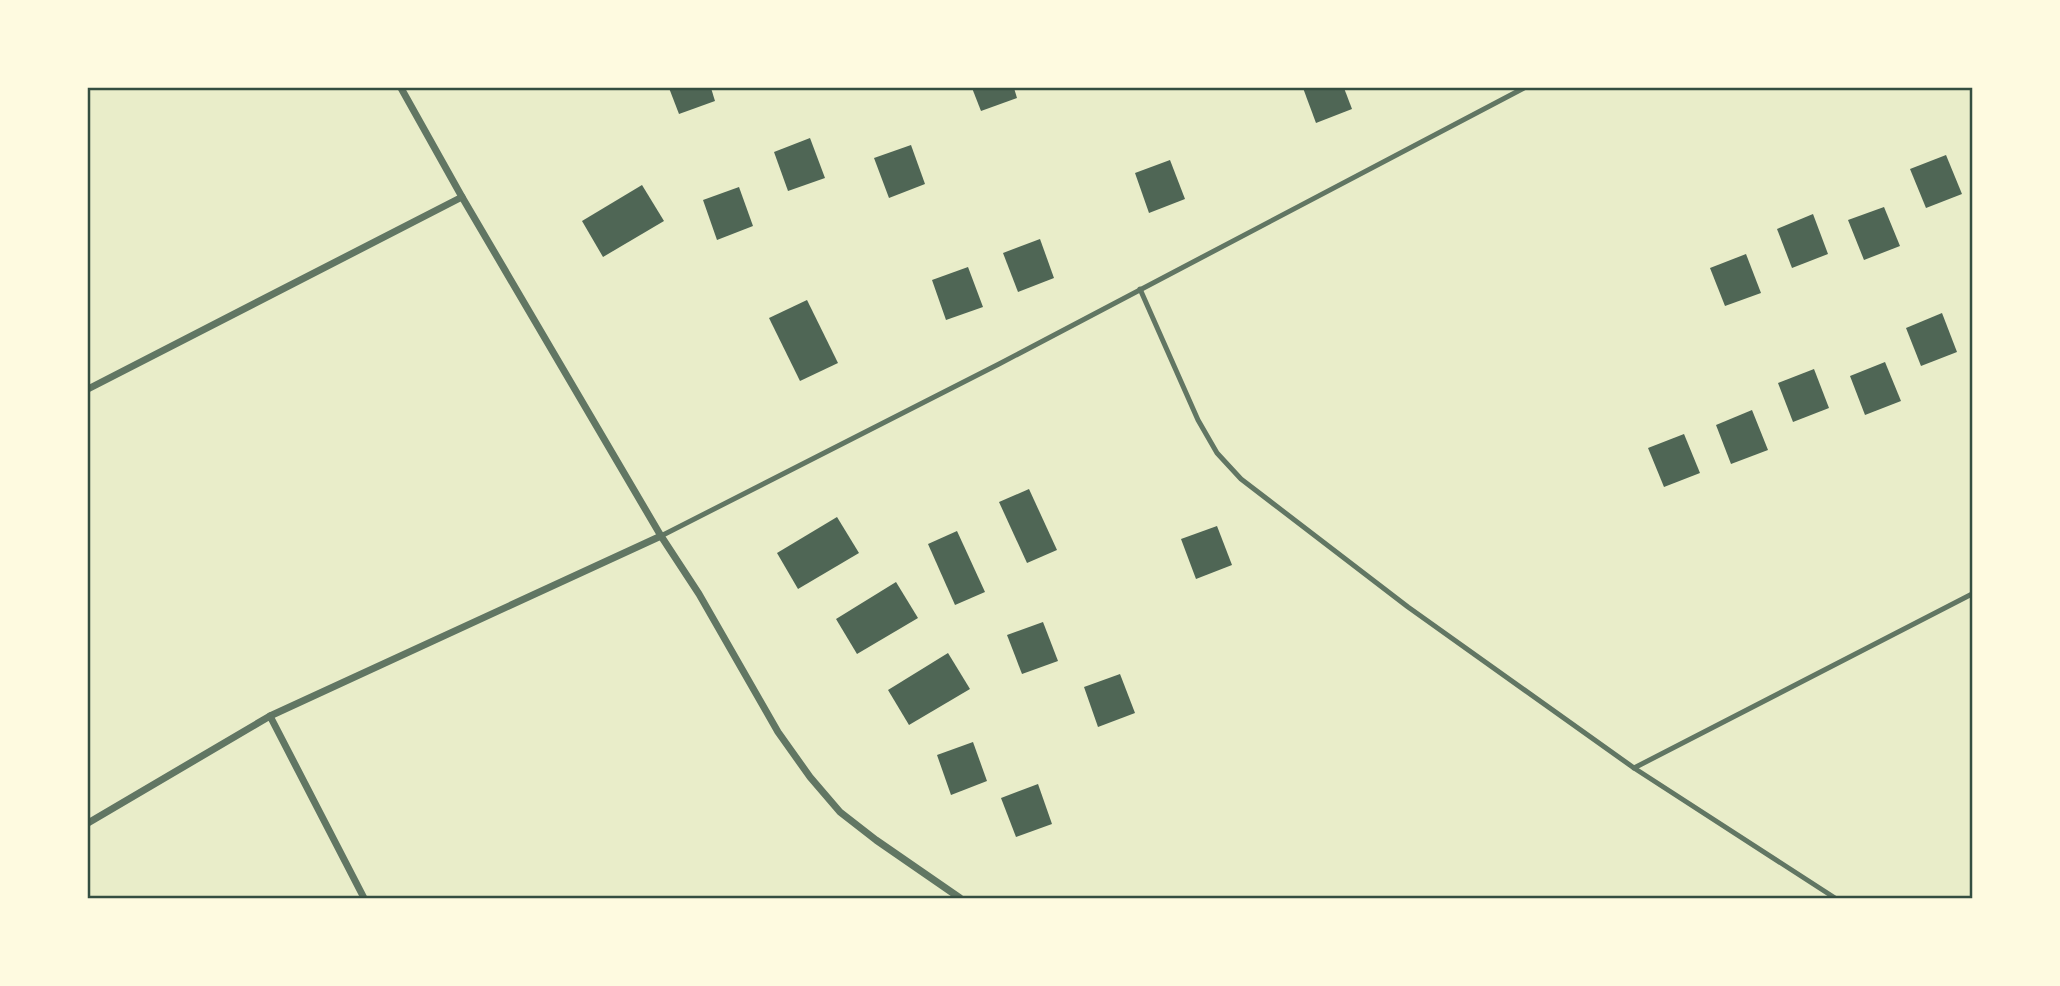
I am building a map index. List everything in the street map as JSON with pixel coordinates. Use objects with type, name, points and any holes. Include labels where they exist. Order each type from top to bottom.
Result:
[{"type":"street","points":[[401,88],[462,197],[661,536],[699,594],[778,732],[810,777],[840,812],[960,898]]},
{"type":"street","points":[[88,389],[462,197]]},
{"type":"street","points":[[88,823],[270,716],[661,536]]},
{"type":"street","points":[[270,716],[365,898]]},
{"type":"lane","points":[[661,536],[999,363],[1524,88]]},
{"type":"lane","points":[[1140,289],[1198,420],[1217,453],[1241,479],[1408,607],[1634,768],[1835,898]]},
{"type":"lane","points":[[1634,768],[1972,594]]},
{"type":"building","points":[[669,88],[711,88],[715,101],[679,114]]},
{"type":"building","points":[[972,88],[1014,88],[1017,98],[981,111]]},
{"type":"building","points":[[1303,88],[1344,88],[1352,109],[1316,123]]},
{"type":"building","points":[[810,138],[825,178],[788,191],[774,152]]},
{"type":"building","points":[[911,145],[925,184],[889,198],[874,158]]},
{"type":"building","points":[[1946,155],[1962,194],[1926,208],[1910,169]]},
{"type":"building","points":[[1170,160],[1185,199],[1149,213],[1135,173]]},
{"type":"building","points":[[642,185],[664,221],[603,257],[582,221]]},
{"type":"building","points":[[739,187],[753,226],[717,240],[703,200]]},
{"type":"building","points":[[1884,207],[1900,246],[1864,260],[1848,220]]},
{"type":"building","points":[[1813,214],[1828,254],[1792,268],[1777,229]]},
{"type":"building","points":[[1040,239],[1054,278],[1018,292],[1003,253]]},
{"type":"building","points":[[1746,254],[1761,293],[1725,306],[1710,268]]},
{"type":"building","points":[[968,267],[983,307],[946,320],[932,280]]},
{"type":"building","points":[[807,300],[838,363],[800,381],[769,318]]},
{"type":"building","points":[[1942,313],[1957,352],[1921,366],[1906,328]]},
{"type":"building","points":[[1885,362],[1901,401],[1865,415],[1850,376]]},
{"type":"building","points":[[1814,369],[1829,408],[1793,422],[1778,383]]},
{"type":"building","points":[[1752,410],[1768,450],[1731,464],[1716,425]]},
{"type":"building","points":[[1684,434],[1700,473],[1664,487],[1648,448]]},
{"type":"building","points":[[1029,489],[1057,550],[1027,563],[999,502]]},
{"type":"building","points":[[837,517],[859,553],[798,589],[777,553]]},
{"type":"building","points":[[1217,526],[1232,565],[1196,579],[1181,539]]},
{"type":"building","points":[[957,531],[985,592],[955,605],[928,544]]},
{"type":"building","points":[[896,582],[918,618],[857,654],[836,619]]},
{"type":"building","points":[[1043,622],[1058,661],[1022,674],[1007,635]]},
{"type":"building","points":[[948,653],[970,689],[909,725],[888,690]]},
{"type":"building","points":[[1120,674],[1135,713],[1098,727],[1084,687]]},
{"type":"building","points":[[973,742],[987,781],[951,795],[937,755]]},
{"type":"building","points":[[1038,784],[1052,824],[1016,837],[1001,798]]}]
